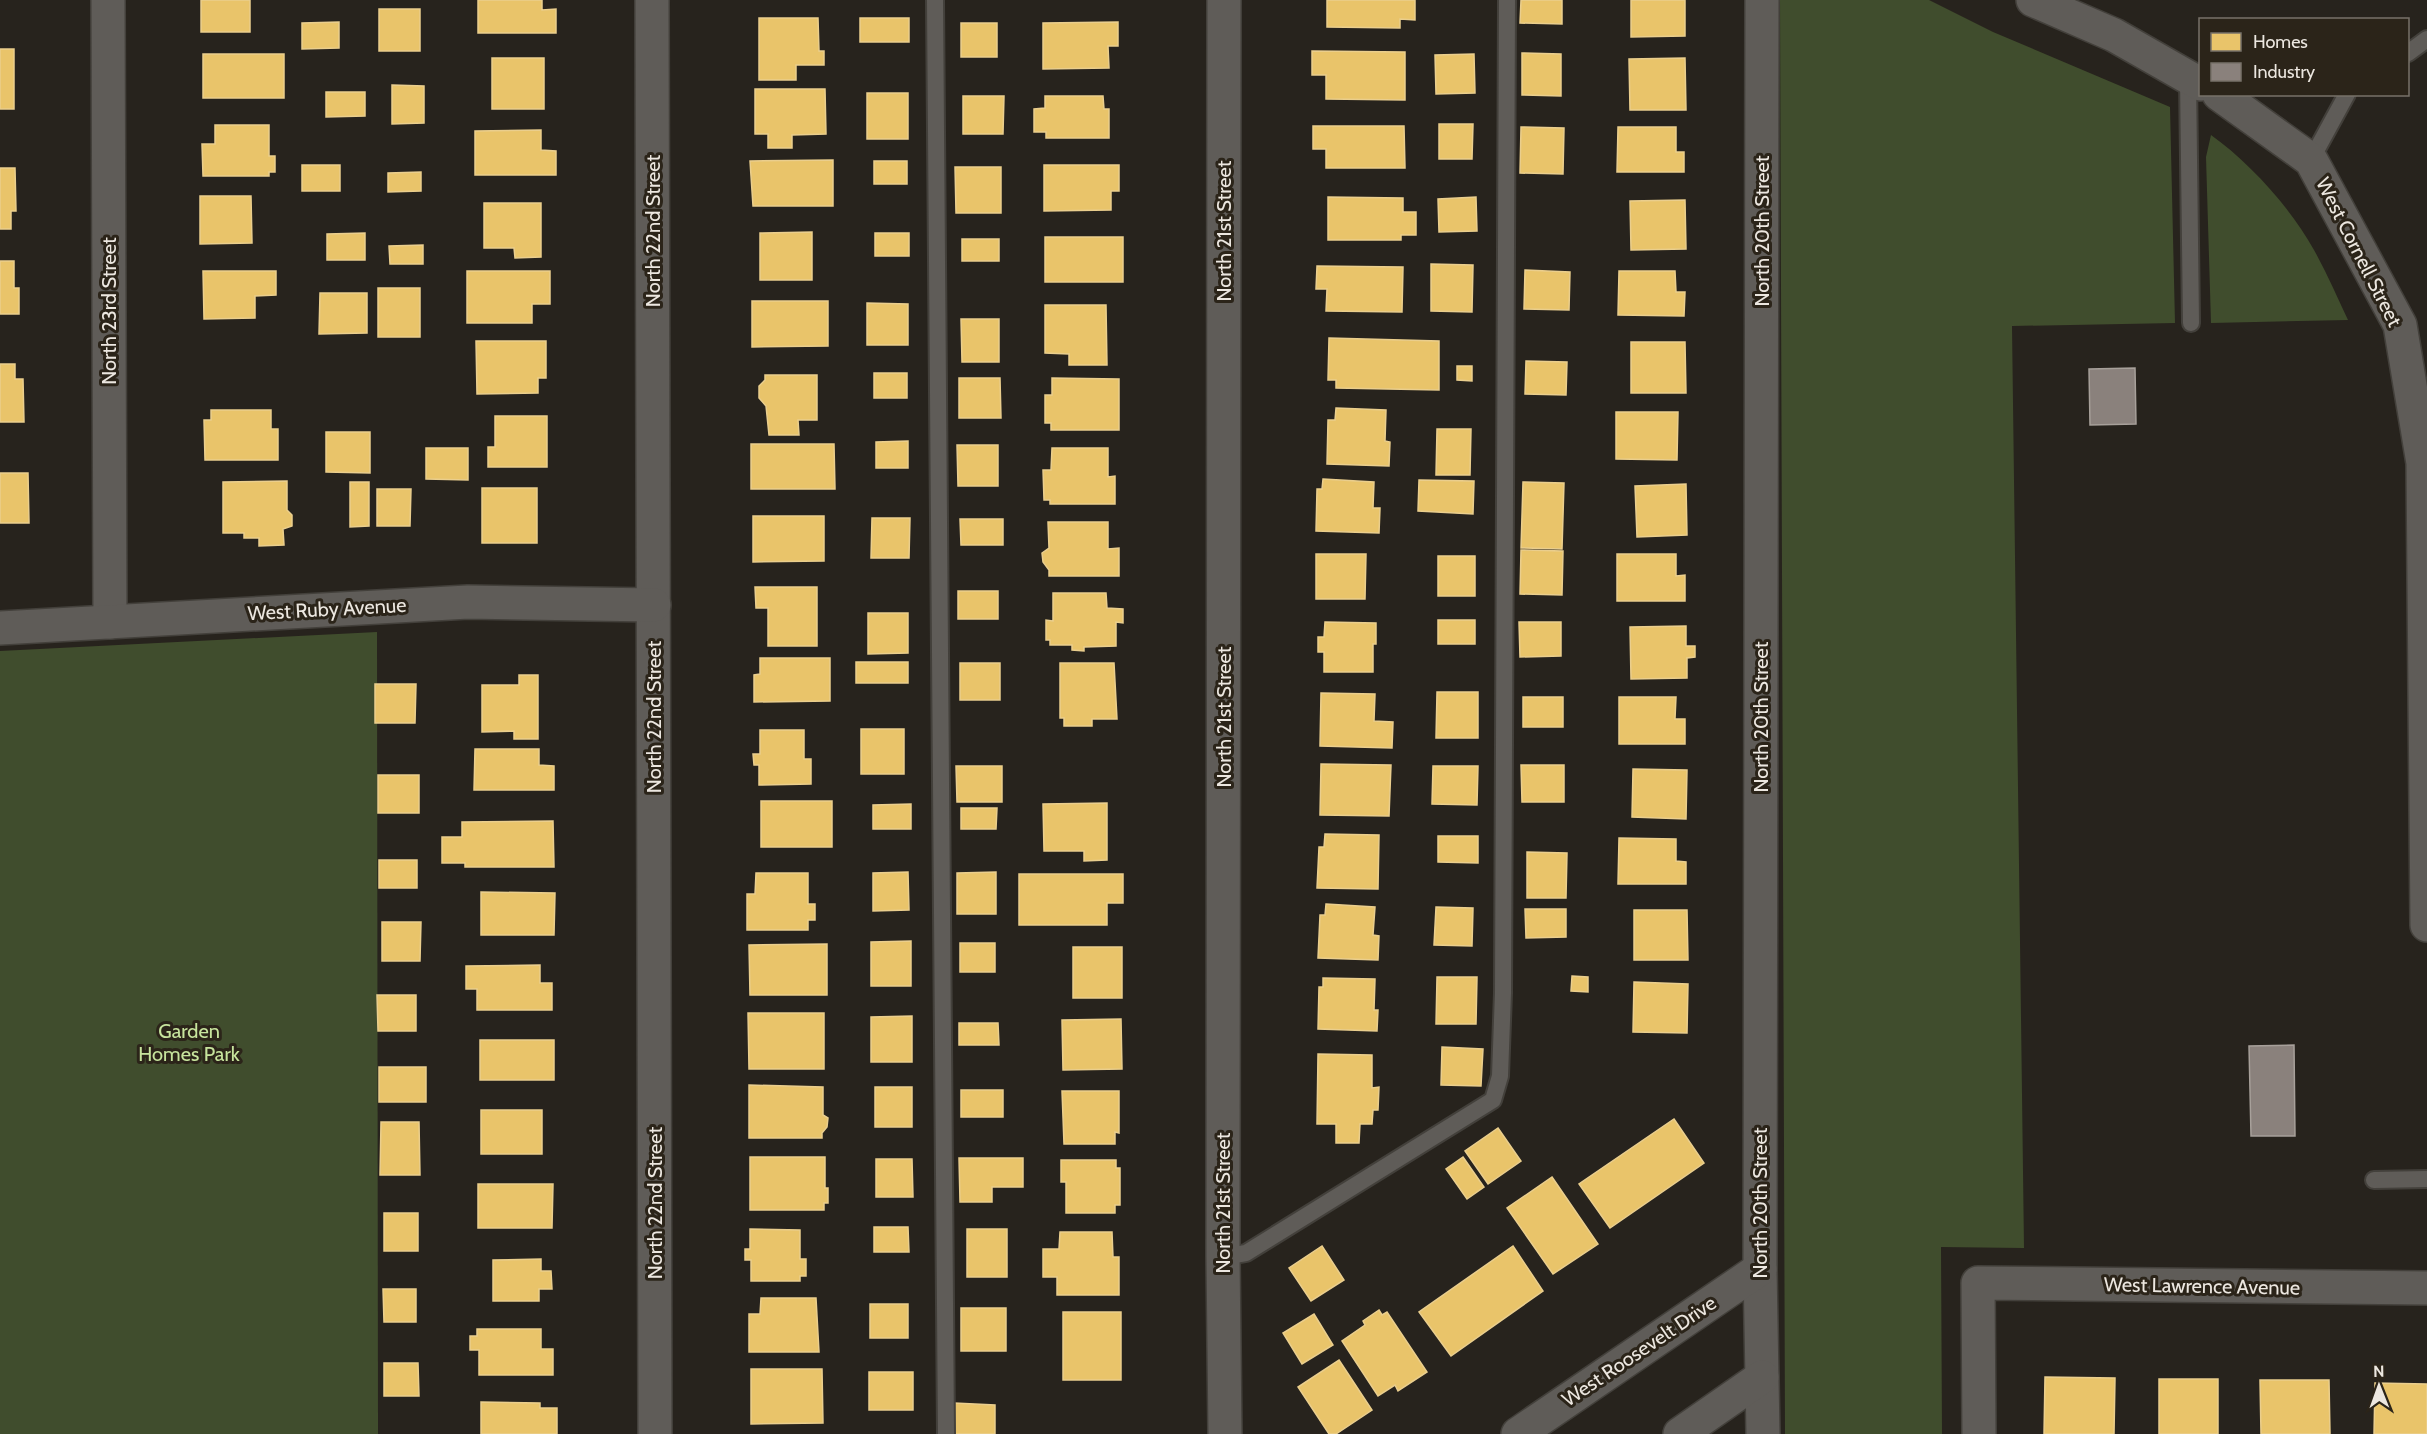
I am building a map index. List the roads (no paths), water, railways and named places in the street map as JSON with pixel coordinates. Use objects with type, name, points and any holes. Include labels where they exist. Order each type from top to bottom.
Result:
[{"type":"street","name":"North 23rd Street","points":[[108,0],[110,622]]},
{"type":"street","name":"North 22nd Street","points":[[652,0],[655,1434]]},
{"type":"street","name":"North 21st Street","points":[[1224,0],[1223,1257],[1225,1434]]},
{"type":"street","name":"North 20th Street","points":[[1762,0],[1760,1269],[1763,1434]]},
{"type":"street","points":[[2033,0],[2115,35],[2194,80]]},
{"type":"street","name":"West Cornell Street","points":[[2222,96],[2311,160],[2400,325],[2423,463],[2427,925]]},
{"type":"street","name":"West Ruby Avenue","points":[[0,628],[468,602],[654,605]]},
{"type":"street","name":"West Roosevelt Drive","points":[[1518,1434],[1760,1269]]},
{"type":"street","name":"West Lawrence Avenue","points":[[1979,1434],[1978,1283],[2427,1288]]},
{"type":"street","points":[[1680,1434],[1762,1377]]},
{"type":"lane","points":[[935,0],[945,1434]]},
{"type":"lane","points":[[1223,1257],[1246,1253],[1493,1100],[1500,1076],[1503,981],[1507,0]]},
{"type":"lane","points":[[2409,52],[2427,39]]},
{"type":"lane","points":[[2191,323],[2194,80]]},
{"type":"lane","points":[[2311,160],[2345,96]]},
{"type":"lane","points":[[2374,1179],[2427,1179]]},
{"type":"park label","name":"Garden Homes Park","points":[[189,1042]]}]
